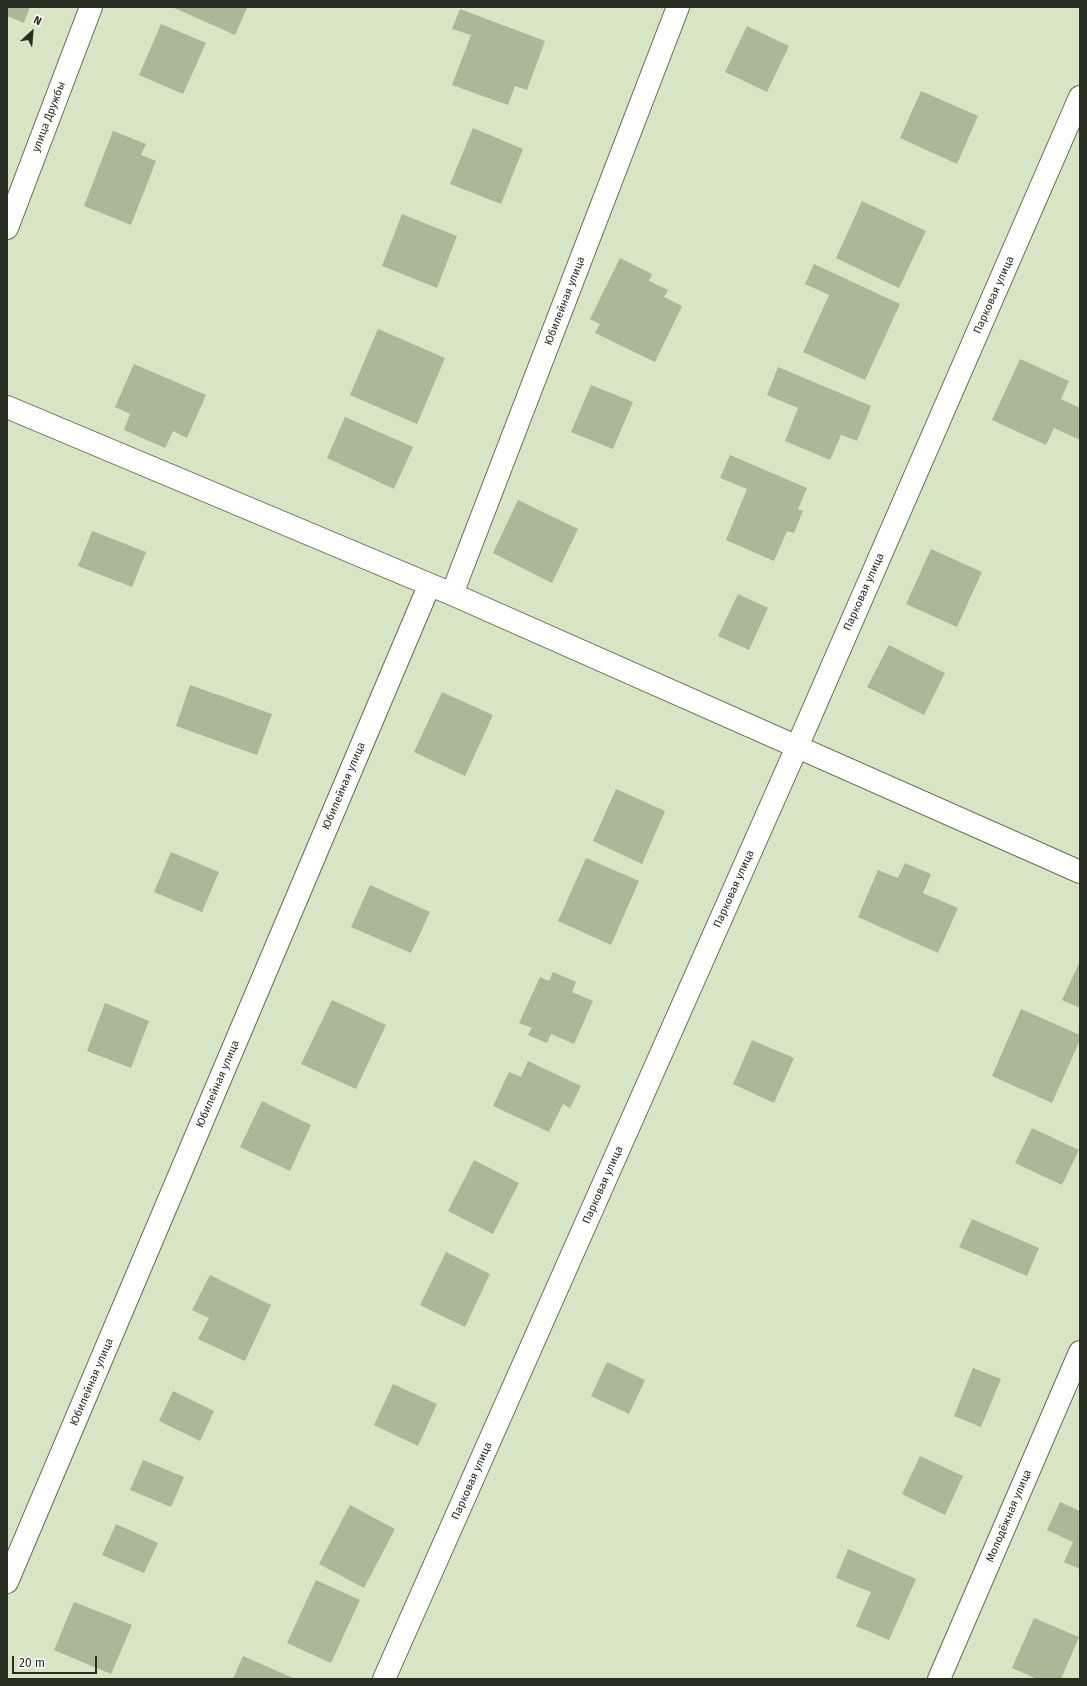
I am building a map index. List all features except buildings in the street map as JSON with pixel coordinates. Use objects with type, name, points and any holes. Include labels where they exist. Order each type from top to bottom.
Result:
[{"type":"street","name":"улица Дружбы","points":[[7,228],[91,7]]},
{"type":"street","name":"Юбилейная улица","points":[[452,594],[678,7]]},
{"type":"street","name":"Парковая улица","points":[[384,1679],[797,747],[1080,97]]},
{"type":"street","points":[[7,407],[429,586],[452,594],[1080,872]]},
{"type":"street","name":"Юбилейная улица","points":[[7,1582],[429,586]]},
{"type":"street","name":"Молодёжная улица","points":[[939,1679],[1080,1352]]}]
